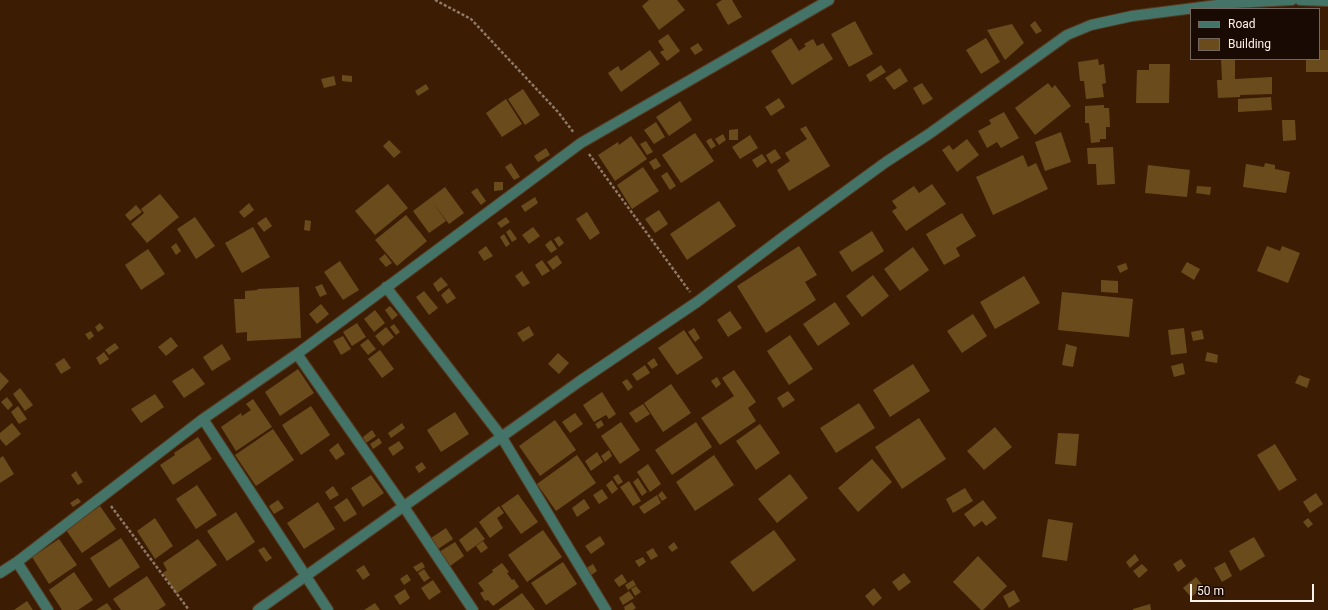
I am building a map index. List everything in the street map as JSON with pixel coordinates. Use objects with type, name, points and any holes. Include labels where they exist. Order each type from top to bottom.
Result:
[{"type":"street","points":[[0,573],[17,562],[203,419],[297,354],[582,143],[829,0]]},
{"type":"street","points":[[258,610],[580,381],[697,302],[886,162],[929,134],[1067,36],[1091,25],[1132,16],[1232,1],[1292,0]]},
{"type":"street","points":[[1300,0],[1328,1]]},
{"type":"street","points":[[386,287],[502,436],[606,610]]},
{"type":"street","points":[[297,354],[404,506],[473,610]]},
{"type":"street","points":[[203,419],[328,610]]},
{"type":"street","points":[[17,562],[48,610]]},
{"type":"path","points":[[103,496],[189,610]]},
{"type":"building","points":[[649,0],[677,0],[685,10],[659,30],[642,6]]},
{"type":"building","points":[[722,0],[732,0],[742,17],[728,25],[716,4]]},
{"type":"building","points":[[855,21],[873,54],[849,67],[831,34]]},
{"type":"building","points":[[1035,21],[1042,31],[1036,34],[1030,25]]},
{"type":"building","points":[[1012,24],[1024,43],[1005,60],[987,30]]},
{"type":"building","points":[[668,34],[680,51],[667,61],[660,52],[664,50],[658,41]]},
{"type":"building","points":[[791,38],[799,51],[806,46],[804,44],[813,39],[817,46],[823,43],[833,59],[792,85],[771,51]]},
{"type":"building","points":[[986,38],[1000,62],[981,74],[966,50]]},
{"type":"building","points":[[698,43],[703,50],[695,55],[690,48]]},
{"type":"building","points":[[650,50],[660,64],[621,92],[608,73],[618,66],[621,71]]},
{"type":"building","points":[[1320,50],[1328,50],[1328,72],[1306,72],[1306,60],[1320,60]]},
{"type":"building","points":[[1098,59],[1099,65],[1104,64],[1106,83],[1102,84],[1104,97],[1086,99],[1084,81],[1080,81],[1078,62]]},
{"type":"building","points":[[1221,60],[1235,60],[1235,79],[1272,77],[1272,94],[1240,95],[1240,97],[1218,98],[1217,80],[1222,80]]},
{"type":"building","points":[[1149,64],[1170,64],[1169,103],[1136,103],[1137,70],[1149,70]]},
{"type":"building","points":[[881,65],[886,72],[870,82],[866,75]]},
{"type":"building","points":[[900,68],[908,81],[894,90],[885,78]]},
{"type":"building","points":[[342,75],[352,76],[352,82],[342,81]]},
{"type":"building","points":[[334,76],[336,85],[324,88],[321,79]]},
{"type":"building","points":[[922,83],[933,99],[923,105],[913,88]]},
{"type":"building","points":[[1048,83],[1052,88],[1055,85],[1071,106],[1035,135],[1015,108]]},
{"type":"building","points":[[426,84],[429,89],[418,96],[415,91]]},
{"type":"building","points":[[523,89],[540,115],[525,125],[508,99]]},
{"type":"building","points":[[1271,97],[1272,110],[1238,112],[1238,99]]},
{"type":"building","points":[[779,98],[785,107],[771,116],[765,107]]},
{"type":"building","points":[[506,99],[522,124],[502,137],[486,113]]},
{"type":"building","points":[[680,101],[692,120],[669,136],[656,117]]},
{"type":"building","points":[[1104,105],[1104,108],[1109,108],[1110,127],[1106,127],[1106,139],[1100,139],[1100,142],[1091,143],[1089,123],[1085,123],[1085,106]]},
{"type":"building","points":[[1004,112],[1019,138],[1001,148],[997,142],[987,148],[978,131],[991,124],[989,120]]},
{"type":"building","points":[[1282,120],[1295,120],[1296,140],[1283,141]]},
{"type":"building","points":[[656,122],[665,137],[654,144],[644,130]]},
{"type":"building","points":[[806,126],[830,166],[789,191],[777,170],[790,161],[785,153],[807,139],[800,129]]},
{"type":"building","points":[[738,129],[738,140],[729,140],[729,130]]},
{"type":"building","points":[[1061,132],[1071,162],[1045,171],[1035,142]]},
{"type":"building","points":[[695,133],[714,161],[681,183],[662,155]]},
{"type":"building","points":[[723,134],[726,140],[719,145],[715,139]]},
{"type":"building","points":[[750,135],[758,148],[740,159],[732,147]]},
{"type":"building","points":[[631,136],[647,159],[615,181],[598,155],[618,142],[619,145]]},
{"type":"building","points":[[711,138],[716,146],[711,149],[706,141]]},
{"type":"building","points":[[967,139],[979,155],[957,172],[942,150],[949,145],[953,150]]},
{"type":"building","points":[[389,140],[401,152],[394,158],[383,146]]},
{"type":"building","points":[[646,141],[653,152],[647,155],[640,144]]},
{"type":"building","points":[[1113,147],[1115,184],[1097,185],[1096,164],[1088,164],[1087,148]]},
{"type":"building","points":[[546,148],[550,155],[538,162],[534,156]]},
{"type":"building","points":[[775,149],[781,158],[771,164],[766,155]]},
{"type":"building","points":[[762,154],[767,161],[757,168],[752,160]]},
{"type":"building","points":[[1023,155],[1028,167],[1036,163],[1048,189],[993,215],[976,177]]},
{"type":"building","points":[[656,158],[661,166],[654,170],[649,162]]},
{"type":"building","points":[[511,163],[520,177],[514,180],[505,167]]},
{"type":"building","points":[[1265,163],[1275,165],[1275,169],[1290,172],[1286,193],[1243,187],[1246,164],[1264,167]]},
{"type":"building","points":[[1148,165],[1190,170],[1187,197],[1145,193]]},
{"type":"building","points":[[643,167],[659,191],[632,209],[617,185]]},
{"type":"building","points":[[667,172],[676,186],[670,190],[661,176]]},
{"type":"building","points":[[494,182],[503,182],[503,190],[494,191]]},
{"type":"building","points":[[388,184],[408,208],[375,235],[355,211]]},
{"type":"building","points":[[932,184],[946,204],[906,231],[892,211],[897,208],[892,201],[914,186],[919,193]]},
{"type":"building","points":[[1197,186],[1211,187],[1210,195],[1196,193]]},
{"type":"building","points":[[445,187],[464,213],[449,224],[432,202],[446,221],[429,233],[413,211]]},
{"type":"building","points":[[477,188],[486,201],[481,205],[471,192]]},
{"type":"building","points":[[160,194],[179,217],[147,243],[131,224],[144,213],[141,209]]},
{"type":"building","points":[[535,197],[538,203],[525,212],[521,206]]},
{"type":"building","points":[[719,201],[736,226],[687,260],[670,234]]},
{"type":"building","points":[[249,203],[254,210],[244,218],[239,212]]},
{"type":"building","points":[[136,205],[142,212],[130,221],[125,215]]},
{"type":"building","points":[[659,210],[668,224],[655,233],[645,219]]},
{"type":"building","points":[[587,212],[600,233],[590,240],[576,219]]},
{"type":"building","points":[[962,213],[976,236],[956,248],[960,256],[944,265],[926,234]]},
{"type":"building","points":[[406,215],[427,241],[397,266],[375,240]]},
{"type":"building","points":[[195,217],[215,246],[196,259],[177,229]]},
{"type":"building","points":[[266,217],[272,226],[264,232],[257,223]]},
{"type":"building","points":[[506,217],[510,222],[501,228],[497,223]]},
{"type":"building","points":[[305,220],[311,221],[310,231],[304,230]]},
{"type":"building","points":[[253,227],[270,257],[242,273],[225,243]]},
{"type":"building","points":[[533,227],[540,236],[529,244],[522,235]]},
{"type":"building","points":[[510,229],[517,239],[512,242],[506,232]]},
{"type":"building","points":[[872,231],[884,251],[852,272],[839,252]]},
{"type":"building","points":[[504,234],[510,244],[506,247],[500,237]]},
{"type":"building","points":[[559,236],[564,243],[559,247],[554,239]]},
{"type":"building","points":[[551,240],[557,249],[551,253],[545,245]]},
{"type":"building","points":[[176,243],[181,251],[176,255],[171,247]]},
{"type":"building","points":[[486,246],[493,256],[484,261],[478,252]]},
{"type":"building","points":[[799,246],[817,275],[805,282],[816,300],[766,333],[737,286]]},
{"type":"building","points":[[1267,246],[1280,251],[1282,246],[1300,253],[1288,283],[1257,271]]},
{"type":"building","points":[[913,247],[929,270],[900,291],[884,269]]},
{"type":"building","points":[[148,249],[165,274],[141,290],[125,265]]},
{"type":"building","points":[[385,254],[392,263],[386,267],[379,259]]},
{"type":"building","points":[[557,255],[562,263],[553,270],[547,262]]},
{"type":"building","points":[[542,260],[550,271],[542,276],[535,265]]},
{"type":"building","points":[[340,261],[359,290],[343,300],[324,272]]},
{"type":"building","points":[[1187,262],[1200,269],[1194,280],[1181,272]]},
{"type":"building","points":[[1126,263],[1128,269],[1120,273],[1117,266]]},
{"type":"building","points":[[522,271],[530,283],[523,287],[515,276]]},
{"type":"building","points":[[873,275],[889,296],[862,317],[846,296]]},
{"type":"building","points":[[1024,276],[1040,303],[995,329],[980,302]]},
{"type":"building","points":[[441,277],[448,285],[438,292],[433,284]]},
{"type":"building","points":[[1101,280],[1118,281],[1118,293],[1101,292]]},
{"type":"building","points":[[322,284],[327,294],[320,297],[315,287]]},
{"type":"building","points":[[299,287],[301,338],[247,341],[247,332],[236,333],[234,299],[245,299],[245,291]]},
{"type":"building","points":[[449,288],[456,298],[447,304],[441,295]]},
{"type":"building","points":[[424,291],[438,308],[429,315],[416,297]]},
{"type":"building","points":[[1062,292],[1133,299],[1129,337],[1058,330]]},
{"type":"building","points":[[835,302],[850,324],[818,346],[803,324]]},
{"type":"building","points":[[321,304],[329,314],[317,324],[309,314]]},
{"type":"building","points":[[390,306],[398,315],[392,320],[385,310]]},
{"type":"building","points":[[375,310],[385,323],[374,332],[364,319]]},
{"type":"building","points":[[730,311],[742,328],[728,337],[717,320]]},
{"type":"building","points":[[973,314],[987,336],[962,353],[947,331]]},
{"type":"building","points":[[100,323],[104,328],[98,332],[95,327]]},
{"type":"building","points":[[357,323],[366,337],[352,346],[343,332]]},
{"type":"building","points":[[394,324],[400,332],[396,335],[390,327]]},
{"type":"building","points":[[529,326],[534,335],[523,342],[517,333]]},
{"type":"building","points":[[386,327],[394,337],[383,346],[375,336]]},
{"type":"building","points":[[694,328],[700,338],[695,342],[688,332]]},
{"type":"building","points":[[1184,328],[1187,353],[1171,355],[1168,330]]},
{"type":"building","points":[[684,330],[703,358],[677,375],[658,348]]},
{"type":"building","points":[[1202,330],[1204,339],[1193,341],[1191,332]]},
{"type":"building","points":[[91,331],[94,336],[89,340],[85,334]]},
{"type":"building","points":[[790,335],[813,369],[789,385],[767,351]]},
{"type":"building","points":[[343,336],[351,349],[341,355],[333,341]]},
{"type":"building","points":[[171,337],[178,346],[166,356],[158,347]]},
{"type":"building","points":[[368,339],[376,349],[368,355],[360,345]]},
{"type":"building","points":[[115,343],[119,348],[109,355],[105,350]]},
{"type":"building","points":[[222,344],[231,359],[212,371],[203,357]]},
{"type":"building","points":[[1066,344],[1077,347],[1073,367],[1062,365]]},
{"type":"building","points":[[380,350],[394,369],[382,378],[368,359]]},
{"type":"building","points":[[104,352],[109,359],[100,365],[96,358]]},
{"type":"building","points":[[1207,352],[1218,355],[1217,363],[1205,361]]},
{"type":"building","points":[[558,353],[569,363],[559,374],[548,364]]},
{"type":"building","points":[[64,358],[71,368],[61,374],[55,364]]},
{"type":"building","points":[[654,358],[658,365],[652,369],[647,363]]},
{"type":"building","points":[[1183,363],[1185,374],[1174,377],[1171,366]]},
{"type":"building","points":[[913,364],[930,391],[890,417],[873,390]]},
{"type":"building","points":[[645,365],[650,373],[637,381],[632,374]]},
{"type":"building","points":[[193,368],[205,384],[184,398],[172,381]]},
{"type":"building","points":[[298,369],[314,393],[280,416],[265,392]]},
{"type":"building","points":[[734,370],[756,402],[748,408],[756,421],[720,445],[701,418],[734,396],[722,378]]},
{"type":"building","points":[[0,372],[9,381],[0,391]]},
{"type":"building","points":[[1299,375],[1310,379],[1307,388],[1295,383]]},
{"type":"building","points":[[717,377],[721,384],[716,388],[711,381]]},
{"type":"building","points":[[627,379],[633,387],[628,391],[622,382]]},
{"type":"building","points":[[671,384],[691,413],[663,432],[644,403]]},
{"type":"building","points":[[20,388],[33,405],[25,411],[13,394]]},
{"type":"building","points":[[788,391],[795,400],[783,408],[777,398]]},
{"type":"building","points":[[602,392],[616,414],[609,419],[606,415],[594,422],[583,405]]},
{"type":"building","points":[[155,394],[164,407],[141,423],[131,409]]},
{"type":"building","points":[[7,397],[13,405],[8,410],[1,402]]},
{"type":"building","points":[[253,399],[272,427],[236,451],[221,427],[241,413],[242,416],[251,410],[246,404]]},
{"type":"building","points":[[859,403],[875,428],[836,453],[820,428]]},
{"type":"building","points":[[643,404],[650,414],[636,423],[629,413]]},
{"type":"building","points":[[18,406],[27,419],[19,424],[11,412]]},
{"type":"building","points":[[311,406],[330,435],[301,455],[282,425]]},
{"type":"building","points":[[455,412],[469,434],[441,452],[427,430]]},
{"type":"building","points":[[575,413],[583,424],[570,433],[562,422]]},
{"type":"building","points":[[919,418],[946,459],[902,489],[875,447]]},
{"type":"building","points":[[555,420],[576,450],[540,476],[519,446]]},
{"type":"building","points":[[601,420],[604,425],[598,429],[595,424]]},
{"type":"building","points":[[621,422],[640,450],[620,464],[601,436]]},
{"type":"building","points":[[696,422],[712,447],[672,475],[655,450]]},
{"type":"building","points":[[12,423],[21,434],[6,446],[0,439],[0,433]]},
{"type":"building","points":[[402,423],[405,428],[391,438],[388,433]]},
{"type":"building","points":[[760,424],[780,453],[756,470],[736,441]]},
{"type":"building","points":[[995,427],[1012,447],[984,470],[967,451]]},
{"type":"building","points":[[273,429],[294,460],[256,486],[235,455]]},
{"type":"building","points":[[372,430],[376,436],[366,443],[363,437]]},
{"type":"building","points":[[1058,433],[1079,434],[1076,466],[1055,464]]},
{"type":"building","points":[[198,437],[212,459],[173,485],[160,465],[175,455],[174,453]]},
{"type":"building","points":[[379,438],[382,443],[373,449],[370,444]]},
{"type":"building","points":[[399,441],[404,448],[393,456],[388,448]]},
{"type":"building","points":[[338,443],[345,454],[336,460],[329,450]]},
{"type":"building","points":[[1275,444],[1297,480],[1279,491],[1257,455]]},
{"type":"building","points":[[609,450],[612,456],[605,462],[601,456]]},
{"type":"building","points":[[597,452],[603,462],[591,471],[585,461]]},
{"type":"building","points":[[577,455],[596,483],[556,511],[537,484]]},
{"type":"building","points":[[714,455],[734,485],[695,511],[676,482]]},
{"type":"building","points":[[3,456],[14,474],[0,483],[0,458]]},
{"type":"building","points":[[872,459],[892,482],[858,512],[838,488]]},
{"type":"building","points":[[422,462],[426,468],[419,473],[415,467]]},
{"type":"building","points":[[648,464],[661,484],[650,492],[637,472]]},
{"type":"building","points":[[76,471],[83,482],[78,485],[71,475]]},
{"type":"building","points":[[618,474],[623,482],[618,485],[613,477]]},
{"type":"building","points":[[790,474],[808,498],[777,523],[758,499]]},
{"type":"building","points":[[371,475],[384,493],[363,507],[351,488]]},
{"type":"building","points":[[638,478],[647,492],[642,496],[633,482]]},
{"type":"building","points":[[612,480],[618,489],[612,494],[606,485]]},
{"type":"building","points":[[629,481],[641,501],[633,506],[620,487]]},
{"type":"building","points":[[197,485],[217,515],[196,529],[176,499]]},
{"type":"building","points":[[333,486],[339,495],[330,500],[325,492]]},
{"type":"building","points":[[965,488],[973,501],[953,513],[946,499]]},
{"type":"building","points":[[602,489],[608,498],[599,504],[593,495]]},
{"type":"building","points":[[662,491],[667,498],[662,501],[658,495]]},
{"type":"building","points":[[1316,493],[1323,504],[1310,513],[1303,502]]},
{"type":"building","points":[[518,494],[538,522],[521,534],[501,506]]},
{"type":"building","points":[[657,495],[661,503],[644,514],[639,507]]},
{"type":"building","points":[[78,498],[81,502],[73,507],[70,503]]},
{"type":"building","points":[[347,498],[357,514],[344,522],[334,507]]},
{"type":"building","points":[[584,499],[590,508],[577,517],[572,508]]},
{"type":"building","points":[[278,500],[284,508],[274,514],[269,506]]},
{"type":"building","points":[[983,500],[997,518],[986,526],[982,521],[974,527],[964,514]]},
{"type":"building","points":[[318,502],[335,529],[304,549],[287,523]]},
{"type":"building","points":[[100,506],[116,529],[82,553],[66,530]]},
{"type":"building","points":[[499,506],[504,513],[497,518],[503,528],[490,538],[479,522]]},
{"type":"building","points":[[236,512],[255,542],[227,561],[207,531]]},
{"type":"building","points":[[155,518],[173,546],[155,559],[137,531]]},
{"type":"building","points":[[1308,518],[1313,524],[1308,528],[1303,522]]},
{"type":"building","points":[[1048,519],[1073,523],[1067,561],[1042,557]]},
{"type":"building","points":[[476,527],[485,539],[467,552],[459,540]]},
{"type":"building","points":[[446,528],[453,539],[435,551],[428,540]]},
{"type":"building","points":[[543,530],[562,557],[527,582],[508,555]]},
{"type":"building","points":[[774,530],[796,560],[753,592],[730,562]]},
{"type":"building","points":[[600,536],[605,544],[591,554],[585,546]]},
{"type":"building","points":[[1254,537],[1265,556],[1240,571],[1229,551]]},
{"type":"building","points":[[121,538],[140,567],[109,588],[90,558]]},
{"type":"building","points":[[59,539],[77,565],[49,584],[32,557]]},
{"type":"building","points":[[198,539],[217,565],[176,594],[163,573],[167,570],[163,563]]},
{"type":"building","points":[[483,541],[488,548],[481,553],[476,546]]},
{"type":"building","points":[[455,542],[464,556],[446,569],[436,554]]},
{"type":"building","points":[[674,542],[678,548],[672,552],[668,547]]},
{"type":"building","points":[[264,547],[272,558],[266,562],[258,550]]},
{"type":"building","points":[[653,548],[658,556],[651,560],[646,552]]},
{"type":"building","points":[[1135,554],[1139,560],[1130,568],[1126,562]]},
{"type":"building","points":[[978,556],[1007,586],[983,610],[981,610],[953,582]]},
{"type":"building","points":[[643,557],[646,562],[639,567],[635,561]]},
{"type":"building","points":[[1181,559],[1186,566],[1178,572],[1173,564]]},
{"type":"building","points":[[422,562],[425,567],[417,572],[413,567]]},
{"type":"building","points":[[563,562],[577,584],[546,605],[531,583]]},
{"type":"building","points":[[1225,562],[1232,576],[1222,582],[1214,568]]},
{"type":"building","points":[[502,563],[509,572],[507,573],[512,580],[514,579],[519,587],[493,606],[488,600],[485,601],[480,593],[484,591],[478,583]]},
{"type":"building","points":[[593,564],[597,571],[590,576],[585,569]]},
{"type":"building","points":[[1142,564],[1148,570],[1139,578],[1133,571]]},
{"type":"building","points":[[364,565],[370,575],[363,580],[356,570]]},
{"type":"building","points":[[424,569],[430,578],[424,582],[418,573]]},
{"type":"building","points":[[74,572],[93,600],[78,610],[62,610],[49,590]]},
{"type":"building","points":[[904,573],[911,582],[899,591],[892,582]]},
{"type":"building","points":[[407,574],[411,580],[404,585],[400,579]]},
{"type":"building","points":[[622,574],[627,582],[619,587],[614,580]]},
{"type":"building","points":[[147,576],[166,605],[158,610],[121,610],[113,599]]},
{"type":"building","points":[[1196,577],[1204,587],[1191,597],[1183,588]]},
{"type":"building","points":[[433,580],[441,592],[429,600],[421,588]]},
{"type":"building","points":[[633,580],[636,585],[628,590],[625,585]]},
{"type":"building","points":[[636,586],[641,592],[635,596],[631,589]]},
{"type":"building","points":[[874,588],[882,598],[873,606],[865,596]]},
{"type":"building","points":[[405,589],[410,598],[400,605],[394,596]]},
{"type":"building","points":[[1014,590],[1020,601],[1009,608],[1003,596]]},
{"type":"building","points":[[629,591],[634,598],[623,605],[619,598]]},
{"type":"building","points":[[522,593],[535,610],[498,610]]},
{"type":"building","points":[[27,601],[33,610],[14,610]]},
{"type":"building","points":[[632,602],[636,608],[633,610],[625,610],[624,607]]},
{"type":"building","points":[[107,603],[112,610],[96,610]]},
{"type":"building","points":[[375,603],[380,610],[364,610]]},
{"type":"building","points":[[1150,604],[1151,610],[1133,610],[1133,609]]}]
